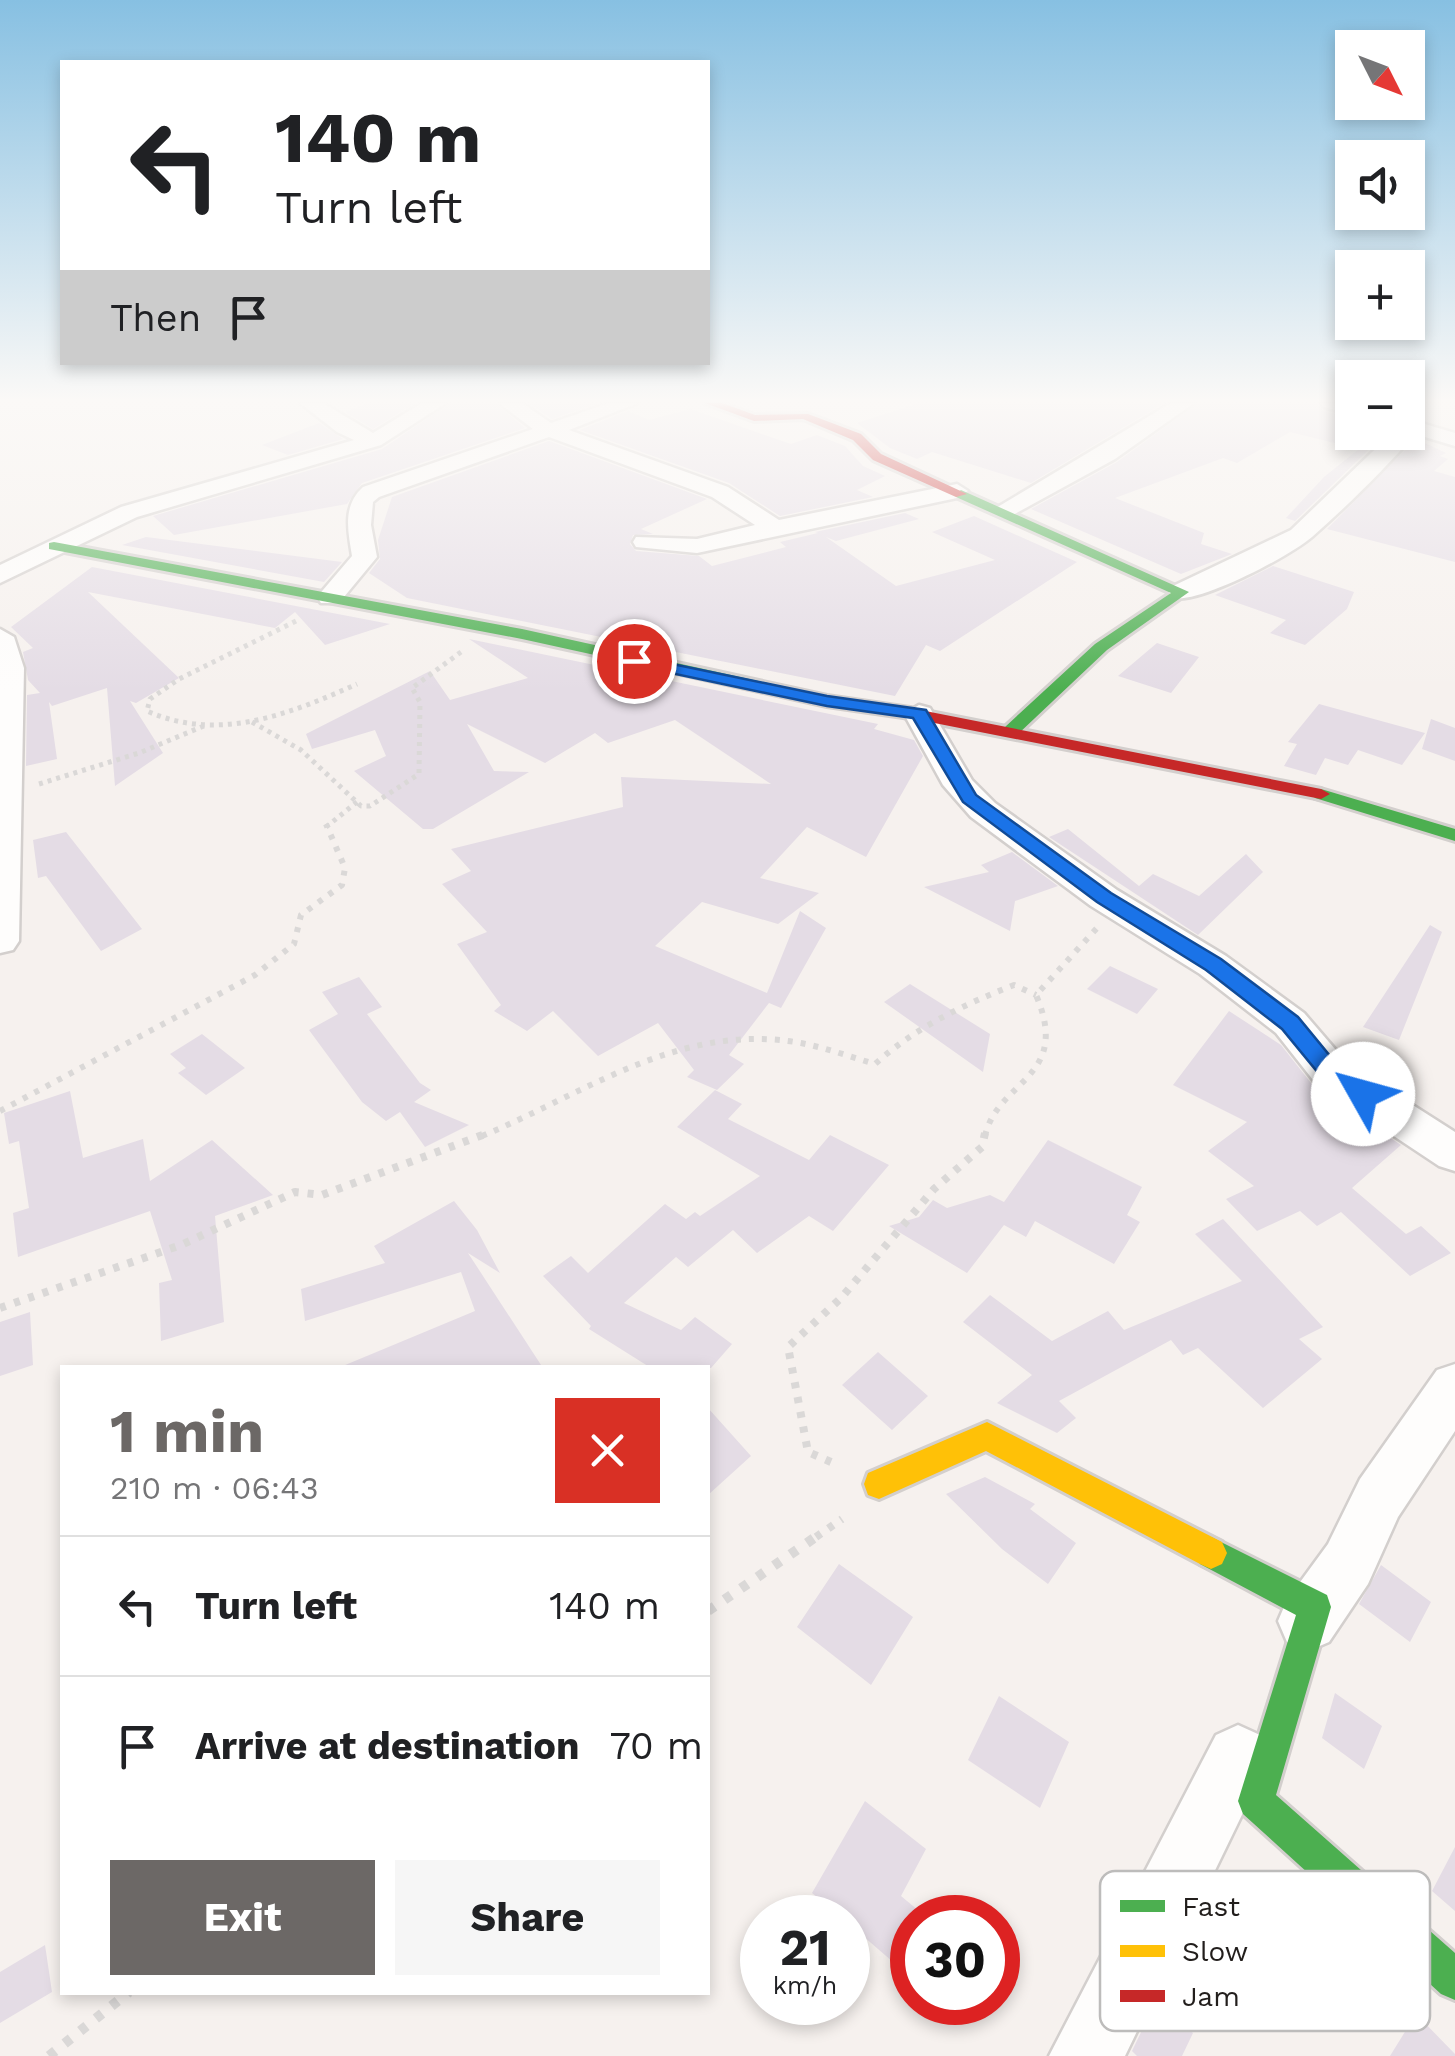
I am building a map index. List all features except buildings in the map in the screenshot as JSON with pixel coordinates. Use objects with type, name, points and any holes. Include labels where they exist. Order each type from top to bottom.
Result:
[{"type":"street","points":[[0,575],[129,512],[174,499]]},
{"type":"street","points":[[330,597],[365,557],[359,525],[363,499]]},
{"type":"street","points":[[729,499],[775,528]]},
{"type":"street","points":[[645,542],[697,546],[918,499]]},
{"type":"street","points":[[976,499],[1182,592]]},
{"type":"street","points":[[1003,510],[1024,499]]},
{"type":"street","points":[[1011,731],[1101,646],[1182,592],[1292,542],[1337,499]]},
{"type":"street","points":[[54,546],[330,597],[827,701],[920,714],[1289,784],[1455,835]]},
{"type":"street","points":[[0,637],[10,668],[2,795],[0,941]]},
{"type":"street","points":[[920,714],[969,798],[1117,906],[1214,964],[1290,1023],[1332,1074],[1455,1154]]},
{"type":"street","points":[[1180,1871],[1315,1607],[1348,1564],[1379,1498],[1455,1387]]},
{"type":"street","points":[[879,1484],[987,1436],[1315,1607]]},
{"type":"street","points":[[1315,1607],[1256,1801],[1334,1871]]},
{"type":"street","points":[[1430,1958],[1455,1980]]},
{"type":"street","points":[[1086,2056],[1100,2029]]},
{"type":"path","points":[[298,620],[252,647],[179,680],[146,706],[151,714],[167,719],[207,725],[251,722],[300,711],[357,684]]},
{"type":"path","points":[[251,722],[302,750],[357,802],[370,806],[419,774],[420,702],[412,688],[452,661],[478,628]]},
{"type":"path","points":[[2,795],[139,753],[207,725]]},
{"type":"path","points":[[0,1111],[255,975],[286,951],[294,944],[292,929],[305,908],[342,885],[346,868],[325,825],[357,802]]},
{"type":"path","points":[[1036,995],[1117,906]]},
{"type":"path","points":[[0,1308],[181,1245],[296,1192],[322,1195],[401,1169],[520,1120],[647,1059],[697,1044],[737,1040],[798,1043],[875,1064],[896,1043],[962,1006],[1014,985],[1036,995],[1046,1021],[1036,1072],[989,1117],[982,1146],[934,1189],[841,1298],[788,1347],[808,1452],[879,1484],[829,1532],[710,1610]]},
{"type":"path","points":[[48,2056],[125,1995]]},
{"type":"traffic: fast","points":[[972,499],[1182,592],[1101,647],[1011,731]]},
{"type":"traffic: fast","points":[[54,546],[522,634],[827,701],[910,713]]},
{"type":"traffic: fast","points":[[1321,794],[1455,835]]},
{"type":"traffic: fast","points":[[1211,1553],[1315,1607],[1256,1801],[1334,1871]]},
{"type":"traffic: fast","points":[[1430,1958],[1455,1980]]},
{"type":"traffic: slow","points":[[879,1484],[987,1436],[1211,1553]]},
{"type":"traffic: jam","points":[[910,713],[1321,794]]},
{"type":"route","points":[[634,661],[827,701],[920,714],[969,798],[1104,898],[1214,964],[1290,1023],[1332,1074],[1363,1094]]}]
